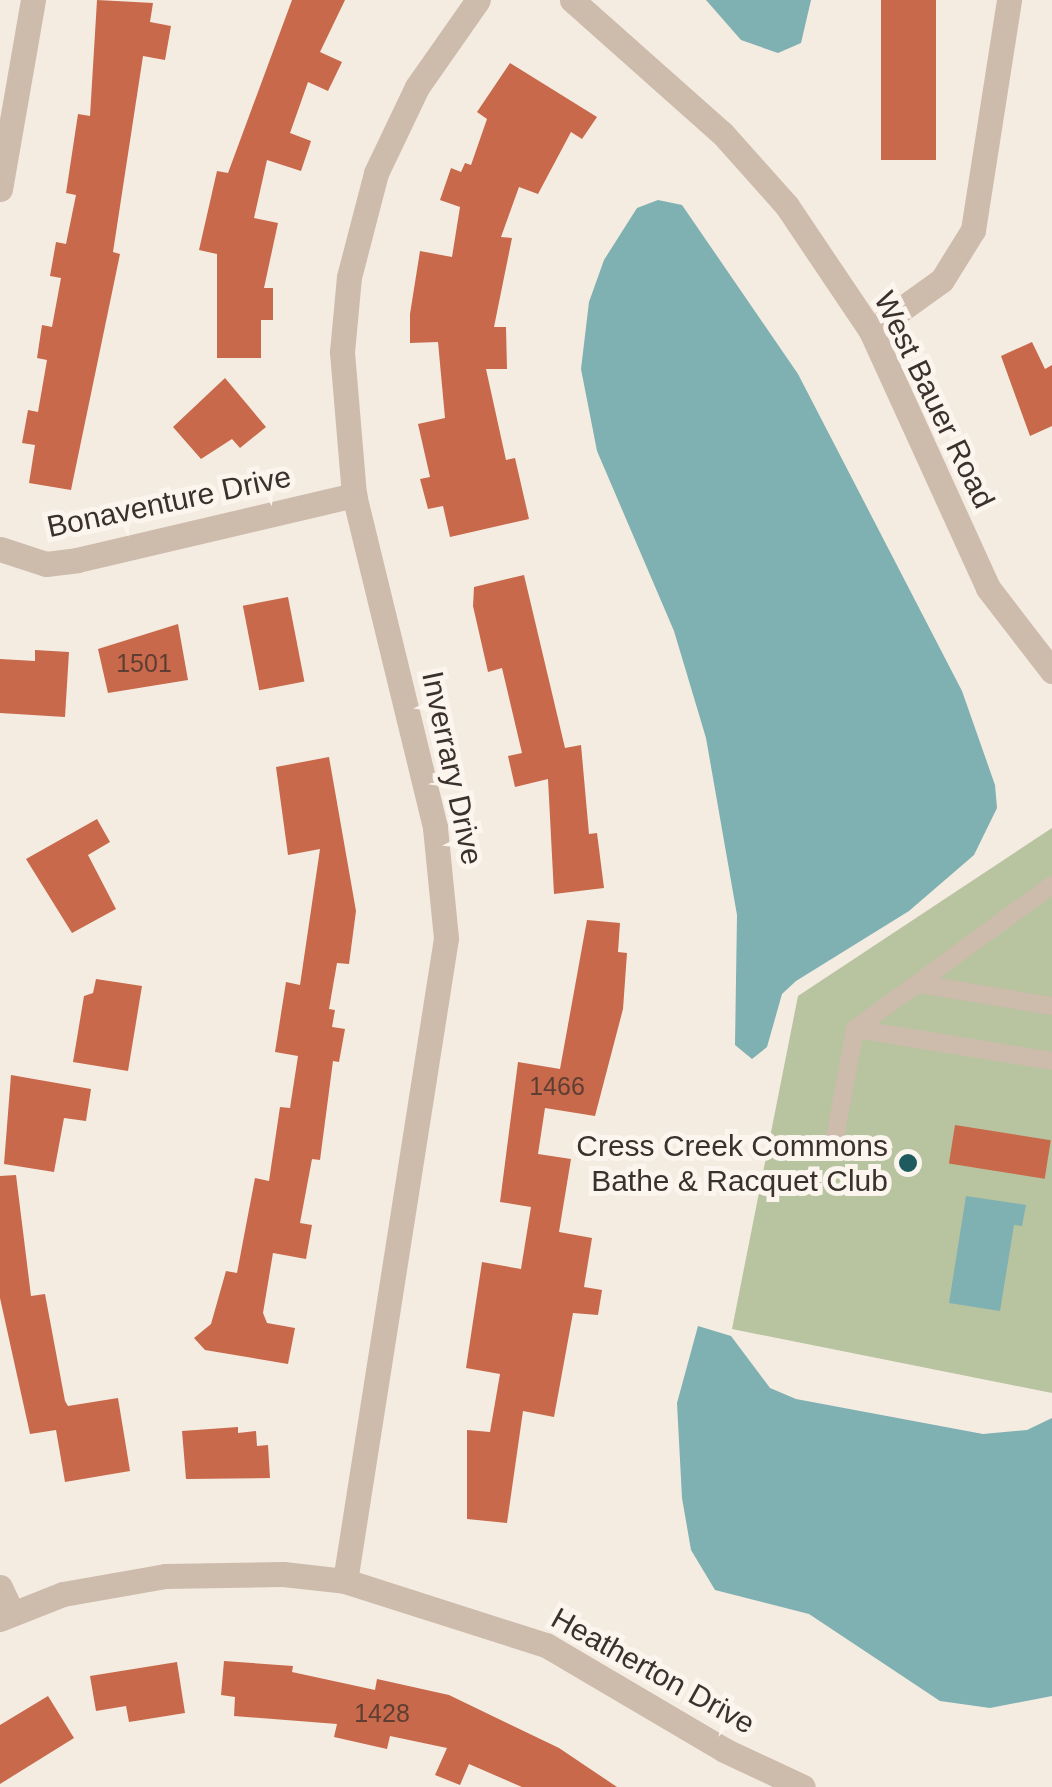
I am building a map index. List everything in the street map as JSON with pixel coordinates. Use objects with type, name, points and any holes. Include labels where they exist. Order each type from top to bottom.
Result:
[{"type":"street","points":[[0,189],[32,0]]},
{"type":"street","name":"Inverrary Drive","points":[[346,1581],[446,938],[435,827],[354,495],[342,352],[362,217],[416,87],[478,0]]},
{"type":"street","name":"West Bauer Road","points":[[572,0],[722,132],[787,206],[871,331],[988,588],[1052,671]]},
{"type":"street","points":[[871,331],[942,280],[972,230],[1009,0]]},
{"type":"street","name":"Bonaventure Drive","points":[[0,549],[46,564],[77,560],[354,495]]},
{"type":"street","name":"Heatherton Drive","points":[[6,1616],[98,1586],[164,1576],[284,1574],[346,1581],[546,1645],[606,1674],[724,1750],[804,1787]]},
{"type":"street","points":[[0,1587],[6,1616]]},
{"type":"lane","points":[[835,1138],[855,1029],[1052,885]]},
{"type":"lane","points":[[920,984],[1052,1006]]},
{"type":"lane","points":[[855,1029],[1052,1061]]},
{"type":"green space","name":"Cress Creek Commons Bathe & Racquet Club","points":[[1052,828],[1052,1393],[732,1329],[798,996]]},
{"type":"water","points":[[706,0],[811,0],[801,43],[778,53],[741,40]]},
{"type":"water","points":[[658,200],[682,205],[798,374],[962,691],[995,785],[997,808],[974,855],[909,911],[796,981],[782,994],[767,1047],[752,1059],[735,1045],[737,915],[706,738],[674,631],[597,451],[581,369],[589,302],[604,260],[637,208]]},
{"type":"water","points":[[966,1196],[1026,1205],[1022,1226],[1014,1225],[1000,1311],[949,1303]]},
{"type":"water","points":[[698,1326],[731,1336],[770,1388],[796,1399],[983,1434],[1027,1430],[1052,1418],[1052,1696],[990,1708],[940,1701],[809,1614],[715,1590],[691,1550],[682,1498],[677,1403]]},
{"type":"building","points":[[97,0],[153,3],[150,22],[171,26],[165,60],[143,56],[113,252],[120,254],[71,490],[29,483],[35,445],[22,443],[28,410],[38,412],[47,360],[37,358],[42,325],[52,327],[61,278],[50,276],[56,242],[66,244],[76,195],[66,193],[78,114],[90,116]]},
{"type":"building","points":[[292,0],[345,0],[320,52],[342,62],[328,91],[308,82],[290,133],[311,141],[301,171],[267,160],[254,218],[278,223],[264,288],[273,288],[273,320],[261,320],[261,358],[217,358],[217,254],[199,250],[217,171],[228,173]]},
{"type":"building","points":[[881,0],[936,0],[936,160],[881,160]]},
{"type":"building","points":[[510,63],[597,117],[582,139],[571,132],[538,194],[519,187],[501,237],[512,238],[494,327],[506,327],[507,369],[486,369],[506,460],[515,458],[529,519],[450,537],[443,506],[428,509],[420,479],[430,477],[418,424],[445,418],[438,342],[410,343],[410,314],[420,251],[452,257],[460,207],[440,200],[451,168],[461,172],[465,163],[471,165],[487,119],[477,112]]},
{"type":"building","points":[[1032,342],[1045,369],[1052,365],[1052,426],[1030,436],[1001,356]]},
{"type":"building","points":[[225,378],[266,427],[240,448],[232,439],[201,459],[173,427]]},
{"type":"building","points":[[524,575],[565,748],[581,745],[589,834],[597,833],[604,888],[554,894],[548,779],[515,787],[508,756],[522,753],[502,668],[488,672],[473,606],[474,587]]},
{"type":"building","points":[[288,597],[304,681],[259,690],[243,606]]},
{"type":"building","points":[[178,624],[188,680],[108,693],[98,649]]},
{"type":"building","points":[[35,650],[69,652],[65,717],[0,713],[0,659],[35,661]]},
{"type":"building","points":[[329,757],[356,911],[349,964],[337,963],[329,1009],[335,1010],[332,1027],[345,1029],[339,1062],[333,1061],[320,1160],[312,1159],[300,1223],[312,1225],[306,1259],[273,1253],[263,1313],[267,1323],[295,1328],[288,1364],[205,1350],[194,1338],[211,1324],[226,1271],[237,1273],[255,1178],[269,1181],[280,1107],[290,1108],[298,1056],[275,1052],[286,982],[300,985],[320,849],[288,855],[276,767]]},
{"type":"building","points":[[97,819],[110,842],[88,855],[116,909],[72,933],[26,859]]},
{"type":"building","points":[[587,920],[620,923],[618,952],[627,953],[623,1009],[595,1116],[545,1108],[538,1154],[571,1159],[559,1232],[592,1238],[584,1287],[602,1290],[598,1315],[573,1313],[554,1417],[523,1411],[507,1523],[467,1519],[467,1430],[490,1432],[500,1374],[466,1368],[482,1262],[521,1269],[531,1207],[500,1202],[518,1062],[560,1069]]},
{"type":"building","points":[[96,979],[142,986],[128,1071],[73,1062],[84,996],[93,993]]},
{"type":"building","points":[[11,1075],[91,1089],[86,1121],[64,1118],[54,1172],[4,1164]]},
{"type":"building","points":[[955,1125],[1051,1140],[1045,1179],[949,1164]]},
{"type":"building","points":[[16,1175],[31,1296],[45,1294],[65,1401],[68,1406],[118,1398],[130,1471],[65,1482],[56,1430],[30,1434],[0,1298],[0,1176]]},
{"type":"building","points":[[238,1427],[238,1433],[256,1431],[257,1446],[268,1445],[270,1478],[186,1479],[182,1431]]},
{"type":"building","points":[[224,1661],[293,1666],[292,1672],[375,1690],[377,1679],[449,1695],[559,1748],[617,1787],[522,1787],[469,1764],[460,1785],[435,1775],[447,1748],[390,1736],[387,1749],[334,1737],[337,1724],[234,1716],[235,1697],[221,1695]]},
{"type":"building","points":[[177,1662],[185,1713],[129,1722],[126,1706],[96,1711],[90,1676]]},
{"type":"building","points":[[48,1696],[74,1738],[0,1784],[0,1725]]},
{"type":"place","name":"Cress Creek Commons Bathe & Racquet Club","points":[[908,1163]]}]
